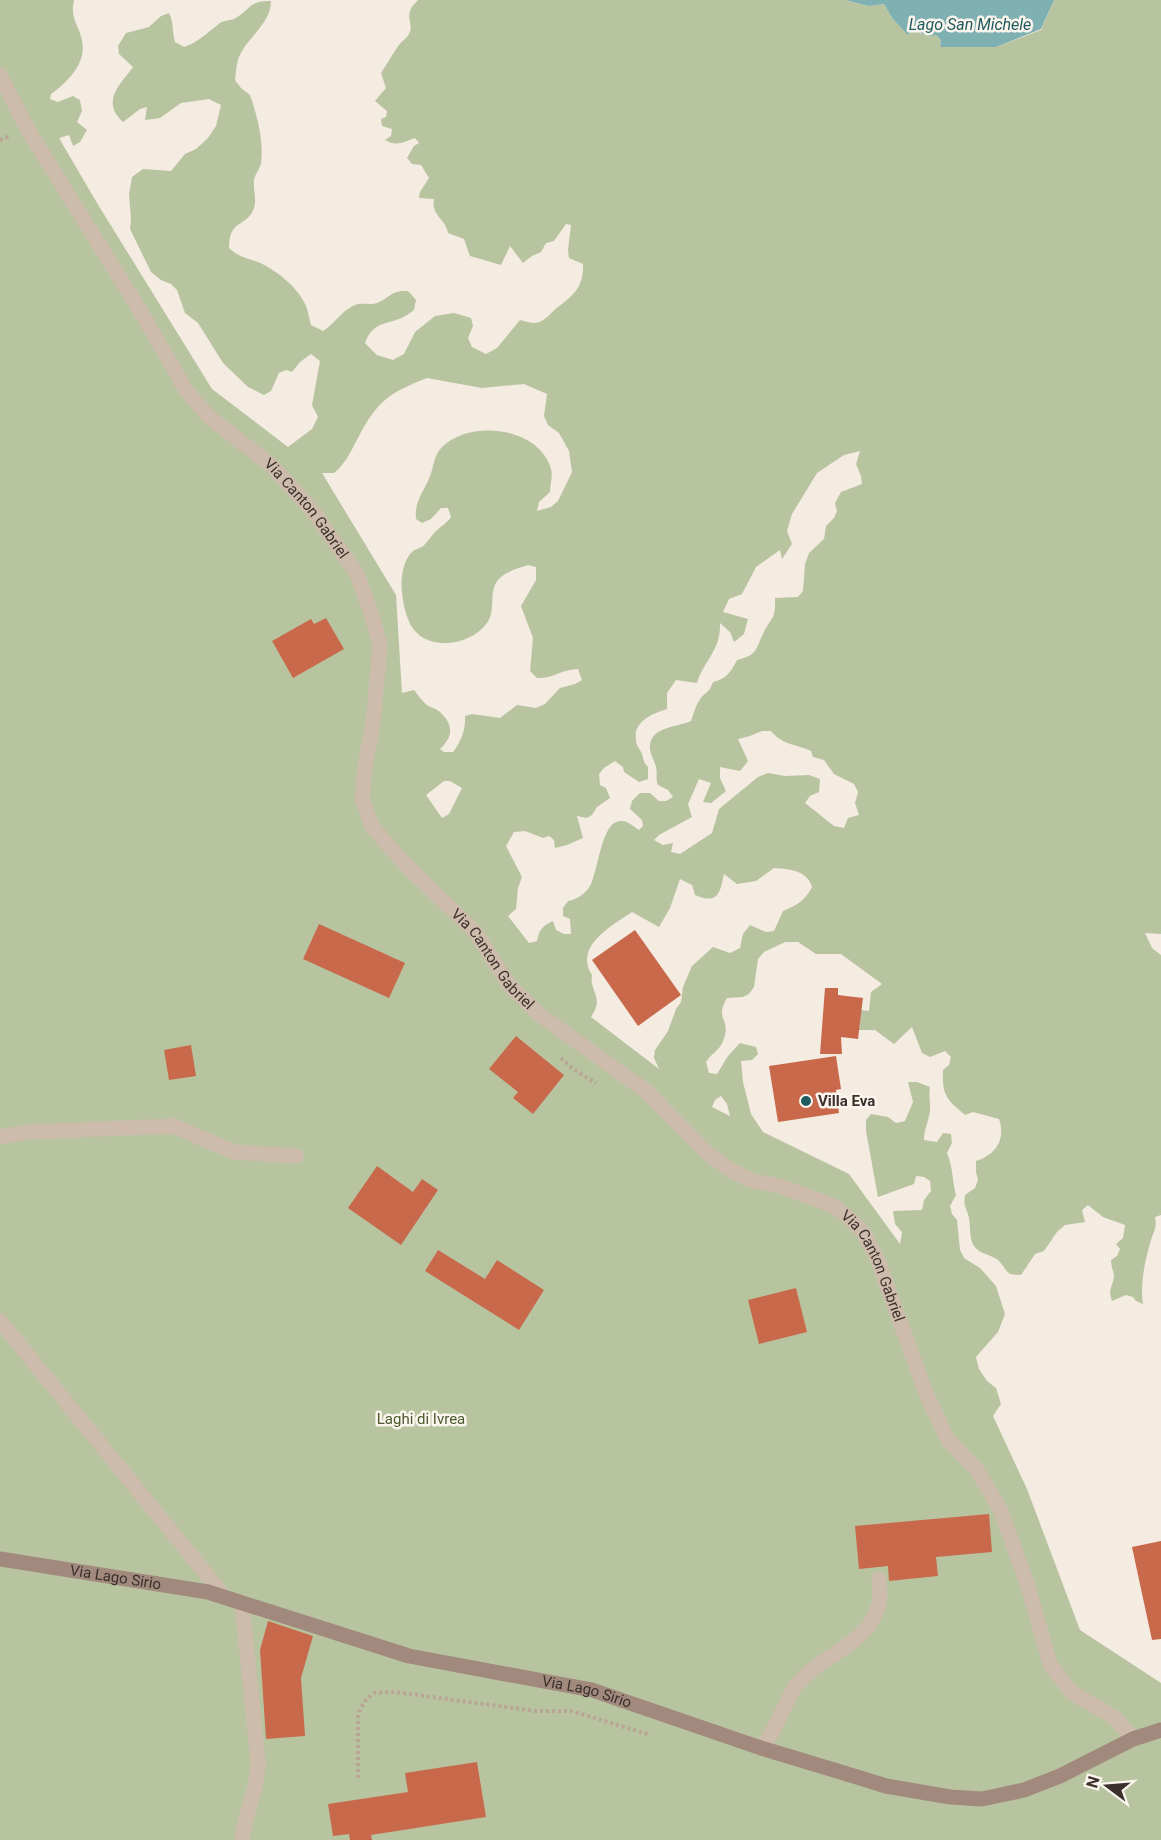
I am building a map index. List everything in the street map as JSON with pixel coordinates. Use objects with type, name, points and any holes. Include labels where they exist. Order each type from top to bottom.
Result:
[{"type":"main road","name":"Via Lago Sirio","points":[[0,1559],[214,1591],[409,1656],[592,1690],[761,1748],[886,1786],[950,1797],[982,1799],[1023,1790],[1060,1776],[1133,1739],[1161,1730]]},
{"type":"street","name":"Via Canton Gabriel","points":[[0,75],[28,130],[141,312],[186,390],[210,417],[271,465],[312,510],[357,574],[380,645],[373,724],[362,798],[372,827],[409,868],[475,932],[510,986],[540,1015],[646,1091],[708,1154],[732,1171],[753,1181],[780,1186],[834,1206],[863,1232],[877,1258],[927,1396],[948,1440],[977,1470],[1000,1509],[1027,1583],[1050,1664],[1071,1692],[1115,1718],[1133,1739]]},
{"type":"street","points":[[0,1137],[27,1132],[173,1126],[234,1152],[296,1156]]},
{"type":"street","points":[[0,1321],[214,1591]]},
{"type":"street","points":[[761,1748],[772,1736],[796,1686],[810,1672],[857,1640],[871,1622],[880,1602],[879,1579]]},
{"type":"street","points":[[242,1602],[258,1761],[258,1780],[242,1840]]},
{"type":"path","points":[[358,1779],[358,1715],[364,1702],[374,1693],[395,1692],[536,1711],[571,1712],[652,1735]]},
{"type":"green space","name":"Laghi di Ivrea","points":[[0,0],[74,0],[73,12],[82,40],[82,56],[70,78],[51,94],[50,99],[58,102],[73,96],[80,100],[82,111],[77,122],[87,130],[80,142],[73,146],[69,135],[59,138],[212,389],[288,447],[312,429],[318,417],[312,405],[320,361],[311,354],[292,372],[286,370],[279,373],[271,391],[264,395],[248,387],[223,363],[198,323],[185,313],[177,290],[151,272],[130,229],[129,194],[132,177],[143,169],[171,171],[185,154],[196,149],[208,138],[216,126],[221,105],[209,99],[181,103],[160,118],[145,120],[147,107],[140,109],[123,122],[113,107],[113,100],[118,87],[133,67],[119,54],[118,46],[126,33],[149,27],[161,16],[169,13],[175,42],[184,47],[199,40],[222,22],[239,16],[254,4],[271,1],[267,17],[241,52],[237,65],[235,80],[250,95],[259,129],[262,155],[254,180],[254,208],[247,218],[235,227],[229,248],[239,255],[265,265],[284,279],[296,290],[304,302],[311,325],[323,331],[353,306],[377,303],[394,293],[408,291],[416,300],[414,310],[401,318],[377,327],[365,343],[377,355],[393,360],[404,354],[415,332],[435,316],[454,313],[471,318],[473,326],[468,338],[472,347],[486,354],[497,348],[520,320],[535,323],[547,317],[577,289],[583,272],[583,264],[569,258],[571,225],[566,224],[554,241],[546,243],[541,252],[523,263],[510,246],[501,265],[470,256],[464,239],[448,233],[434,209],[434,199],[419,198],[429,178],[421,165],[412,164],[407,158],[414,146],[419,143],[415,138],[397,143],[385,140],[391,136],[392,129],[382,126],[381,119],[386,117],[387,111],[375,101],[386,88],[381,73],[409,34],[410,10],[418,0],[845,0],[869,6],[884,4],[892,18],[908,34],[911,30],[936,35],[941,40],[940,47],[996,47],[1041,30],[1054,0],[1161,0],[1161,934],[1145,933],[1152,948],[1161,955],[1161,1215],[1155,1217],[1155,1227],[1145,1264],[1143,1304],[1126,1295],[1112,1301],[1110,1290],[1114,1275],[1111,1260],[1117,1256],[1120,1249],[1116,1244],[1123,1238],[1125,1225],[1103,1217],[1088,1205],[1082,1210],[1085,1222],[1065,1225],[1057,1232],[1044,1251],[1035,1254],[1021,1275],[1008,1272],[997,1259],[980,1252],[975,1247],[970,1235],[965,1195],[975,1188],[978,1180],[976,1161],[989,1155],[998,1145],[1001,1133],[999,1119],[973,1112],[965,1115],[953,1105],[945,1091],[943,1078],[943,1070],[949,1065],[951,1057],[945,1051],[930,1057],[922,1053],[912,1027],[894,1044],[875,1030],[859,1030],[861,1010],[869,1011],[871,992],[882,984],[841,954],[816,954],[798,942],[785,942],[764,952],[758,959],[754,987],[749,994],[743,997],[727,998],[722,1010],[725,1035],[719,1047],[706,1062],[709,1073],[717,1074],[728,1056],[740,1043],[756,1047],[758,1054],[752,1060],[741,1061],[743,1082],[751,1114],[763,1132],[849,1174],[900,1244],[902,1232],[895,1224],[893,1211],[922,1210],[924,1200],[931,1191],[930,1181],[916,1176],[914,1184],[878,1197],[866,1120],[871,1114],[888,1117],[896,1123],[905,1121],[913,1102],[908,1082],[917,1082],[930,1087],[930,1112],[924,1140],[937,1142],[943,1133],[951,1134],[952,1143],[947,1153],[956,1195],[950,1206],[957,1220],[960,1250],[964,1258],[980,1268],[996,1286],[1005,1314],[998,1332],[976,1357],[979,1369],[987,1381],[996,1388],[1001,1404],[993,1416],[1027,1489],[1080,1630],[1161,1683],[1161,1840],[0,1840]],"holes":[[[427,378],[482,388],[524,384],[547,394],[544,416],[548,425],[559,433],[569,451],[572,472],[558,501],[551,507],[537,511],[539,502],[550,492],[551,469],[544,455],[533,444],[519,436],[486,430],[470,432],[442,447],[436,457],[418,502],[416,519],[422,523],[431,519],[441,508],[448,508],[451,517],[424,545],[412,552],[404,568],[402,576],[404,603],[408,619],[414,630],[434,642],[457,642],[469,638],[479,631],[490,618],[494,588],[498,579],[528,565],[536,567],[536,580],[521,606],[533,638],[530,671],[537,678],[543,678],[578,669],[582,680],[560,688],[545,704],[536,708],[517,705],[500,718],[472,714],[465,716],[465,726],[453,752],[444,752],[440,749],[450,731],[445,717],[425,703],[414,690],[402,693],[396,595],[322,473],[334,473],[338,469],[348,457],[371,415],[385,400],[403,388]],[[860,451],[856,464],[862,484],[841,492],[835,503],[837,511],[826,526],[824,539],[809,553],[805,564],[803,591],[798,597],[775,598],[774,615],[755,651],[737,660],[728,674],[713,682],[698,703],[691,721],[667,728],[652,739],[650,751],[656,767],[658,785],[668,790],[673,797],[666,801],[659,801],[650,793],[640,793],[632,801],[630,809],[642,820],[643,826],[639,830],[622,821],[615,823],[609,829],[588,889],[568,901],[563,908],[563,916],[570,919],[571,934],[564,934],[556,930],[553,921],[542,928],[537,941],[529,943],[508,916],[516,909],[518,888],[522,877],[506,846],[514,832],[525,831],[543,838],[549,836],[554,840],[555,848],[567,845],[583,838],[577,816],[587,818],[610,798],[606,788],[600,785],[599,774],[604,768],[615,761],[623,767],[624,772],[639,782],[648,779],[648,767],[636,742],[637,728],[645,719],[667,709],[667,693],[676,680],[697,683],[718,641],[720,623],[730,632],[734,642],[744,634],[748,619],[723,612],[729,599],[742,594],[756,567],[780,550],[782,559],[792,544],[787,531],[792,514],[817,473],[844,455]],[[762,731],[771,731],[785,742],[811,751],[813,757],[824,760],[834,774],[854,784],[858,792],[855,803],[859,815],[848,818],[844,828],[834,826],[805,803],[810,796],[819,792],[820,779],[809,775],[785,776],[768,773],[758,777],[719,809],[712,833],[680,854],[671,852],[673,843],[663,845],[654,840],[692,817],[688,804],[699,779],[711,783],[703,802],[711,803],[726,791],[720,778],[720,767],[740,771],[748,761],[738,739]],[[444,781],[450,781],[462,788],[449,814],[442,818],[426,795]],[[774,868],[802,874],[810,881],[812,887],[800,902],[783,911],[774,931],[766,932],[750,925],[743,934],[740,948],[730,953],[713,947],[692,966],[683,987],[681,1002],[668,1031],[655,1050],[654,1058],[659,1069],[591,1017],[597,1004],[592,975],[587,964],[591,946],[606,930],[632,912],[659,927],[670,908],[680,879],[692,885],[695,895],[709,899],[719,892],[724,874],[737,884],[756,881]],[[721,1096],[727,1104],[730,1116],[712,1107],[715,1100]]]},
{"type":"water","name":"Lago San Michele","points":[[845,0],[1054,0],[1041,29],[996,47],[940,47],[941,40],[936,35],[930,36],[911,30],[908,35],[892,18],[884,4],[869,6]]},
{"type":"building","points":[[326,618],[344,649],[293,678],[272,641],[311,619],[314,624]]},
{"type":"building","points":[[319,924],[405,963],[389,998],[303,959]]},
{"type":"building","points":[[635,930],[681,995],[638,1026],[592,960]]},
{"type":"building","points":[[825,988],[838,988],[838,995],[863,998],[858,1039],[841,1037],[842,1054],[820,1054]]},
{"type":"building","points":[[516,1036],[564,1075],[533,1114],[513,1098],[518,1092],[489,1069]]},
{"type":"building","points":[[191,1045],[196,1076],[169,1080],[164,1050]]},
{"type":"building","name":"Villa Eva","points":[[836,1056],[841,1089],[836,1090],[839,1113],[778,1122],[769,1066]]},
{"type":"building","points":[[377,1166],[413,1192],[422,1179],[438,1190],[401,1245],[348,1208]]},
{"type":"building","points":[[438,1250],[485,1279],[497,1260],[544,1290],[519,1330],[425,1271]]},
{"type":"building","points":[[796,1288],[807,1332],[759,1344],[748,1300]]},
{"type":"building","points":[[989,1514],[992,1552],[936,1557],[938,1576],[889,1581],[888,1566],[859,1569],[855,1526]]},
{"type":"building","points":[[1161,1541],[1161,1639],[1152,1640],[1132,1547]]},
{"type":"building","points":[[268,1621],[313,1636],[301,1678],[305,1736],[266,1739],[260,1650]]},
{"type":"building","points":[[477,1762],[486,1817],[371,1835],[372,1840],[350,1840],[349,1834],[333,1836],[328,1804],[408,1792],[405,1773]]},
{"type":"place","name":"Villa Eva","points":[[806,1101]]}]
